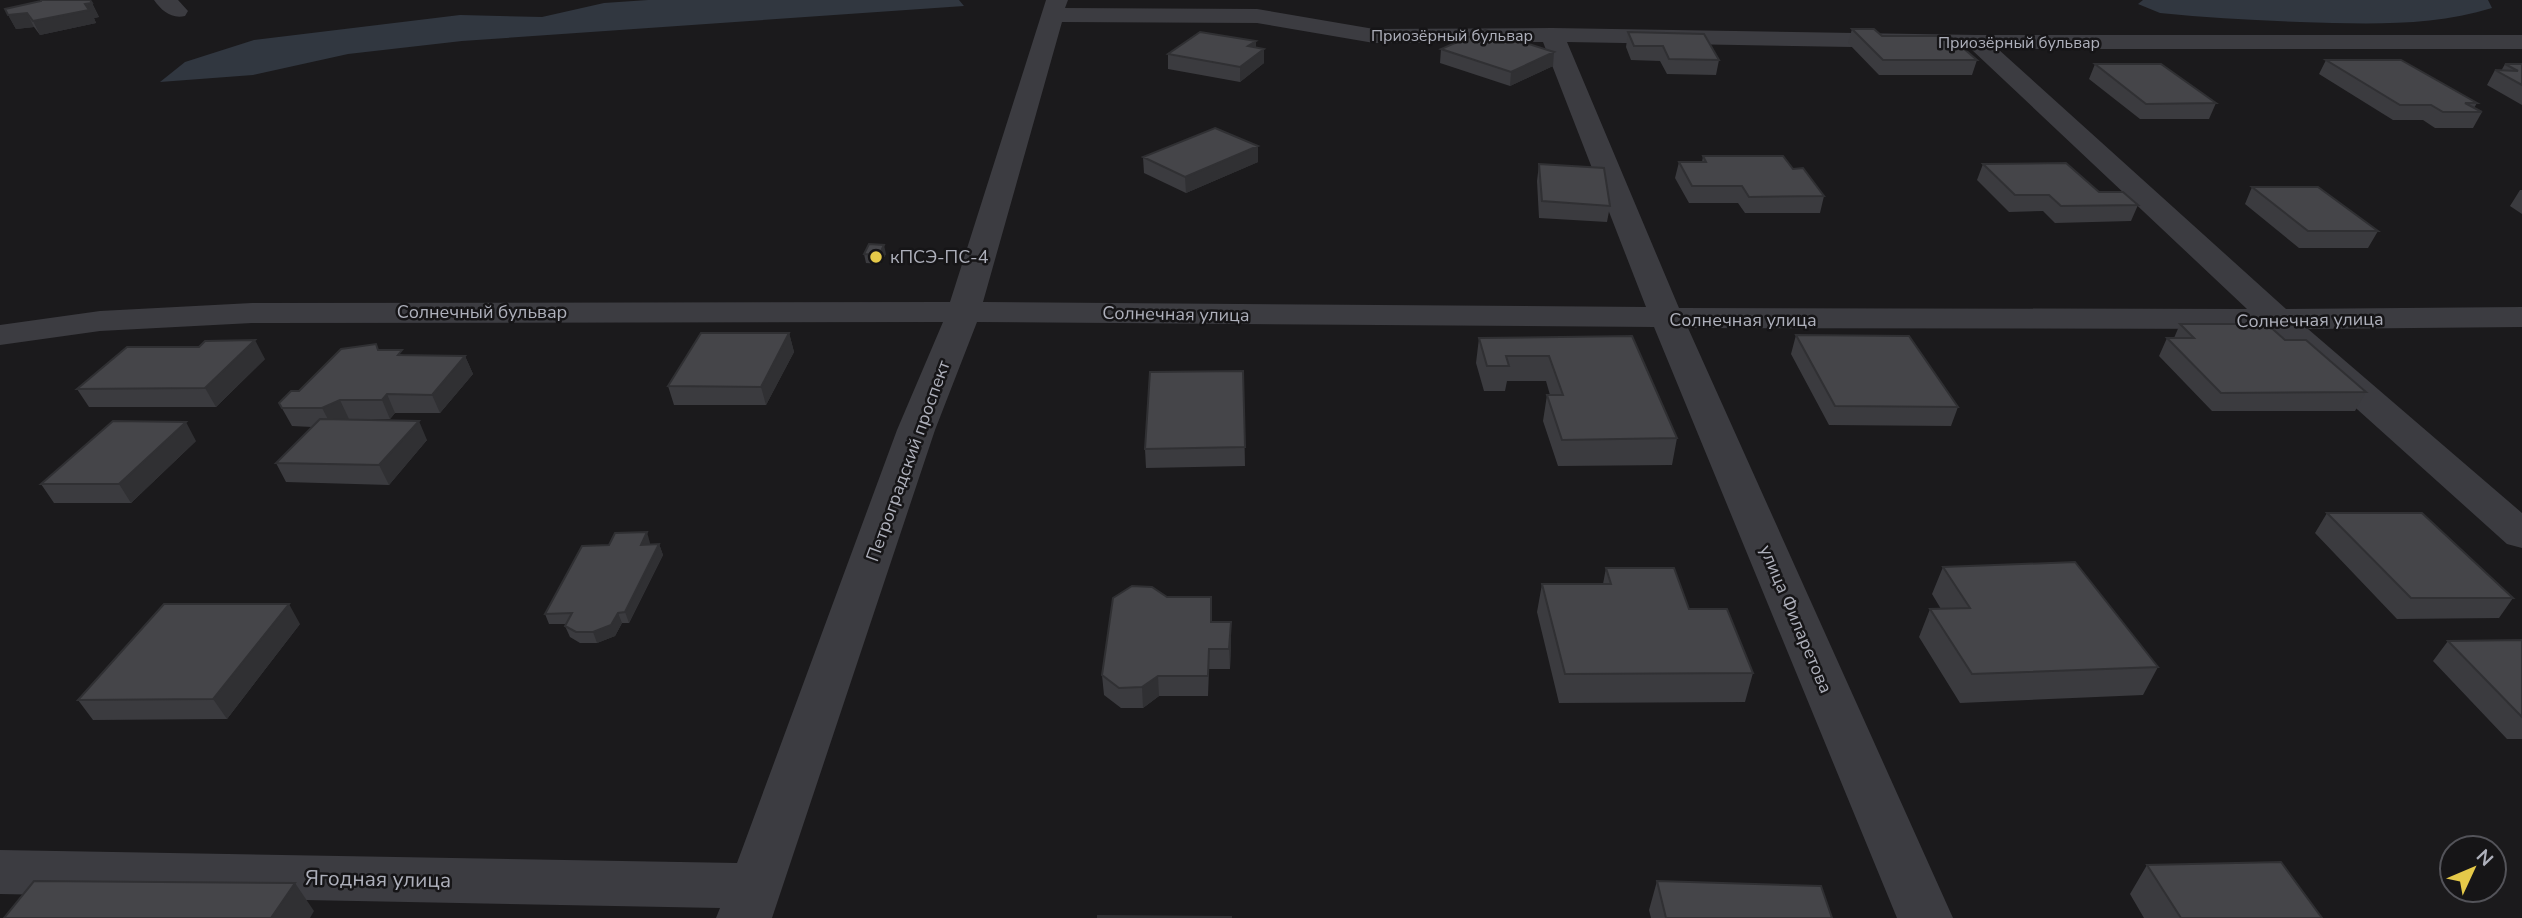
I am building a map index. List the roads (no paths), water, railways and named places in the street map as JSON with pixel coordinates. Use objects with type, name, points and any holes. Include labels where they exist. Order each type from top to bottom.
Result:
[{"type":"street","name":"Приозёрный бульвар","points":[[1056,7],[1257,16],[1374,36],[1977,42],[2522,42]]},
{"type":"street","name":"Петроградский проспект","points":[[750,902],[912,443],[964,312],[1056,7]]},
{"type":"street","name":"улица Филаретова","points":[[1552,36],[1668,320],[1926,918]]},
{"type":"street","points":[[1977,42],[2279,321],[2522,535]]},
{"type":"street","name":"Солнечная улица","points":[[964,312],[1668,320],[2279,321],[2522,317]]},
{"type":"street","name":"Солнечный бульвар","points":[[0,335],[55,325],[212,313],[964,312]]},
{"type":"street","name":"Ягодная улица","points":[[0,872],[750,902]]},
{"type":"place","name":"кПСЭ-ПС-4","points":[[876,257]]}]
